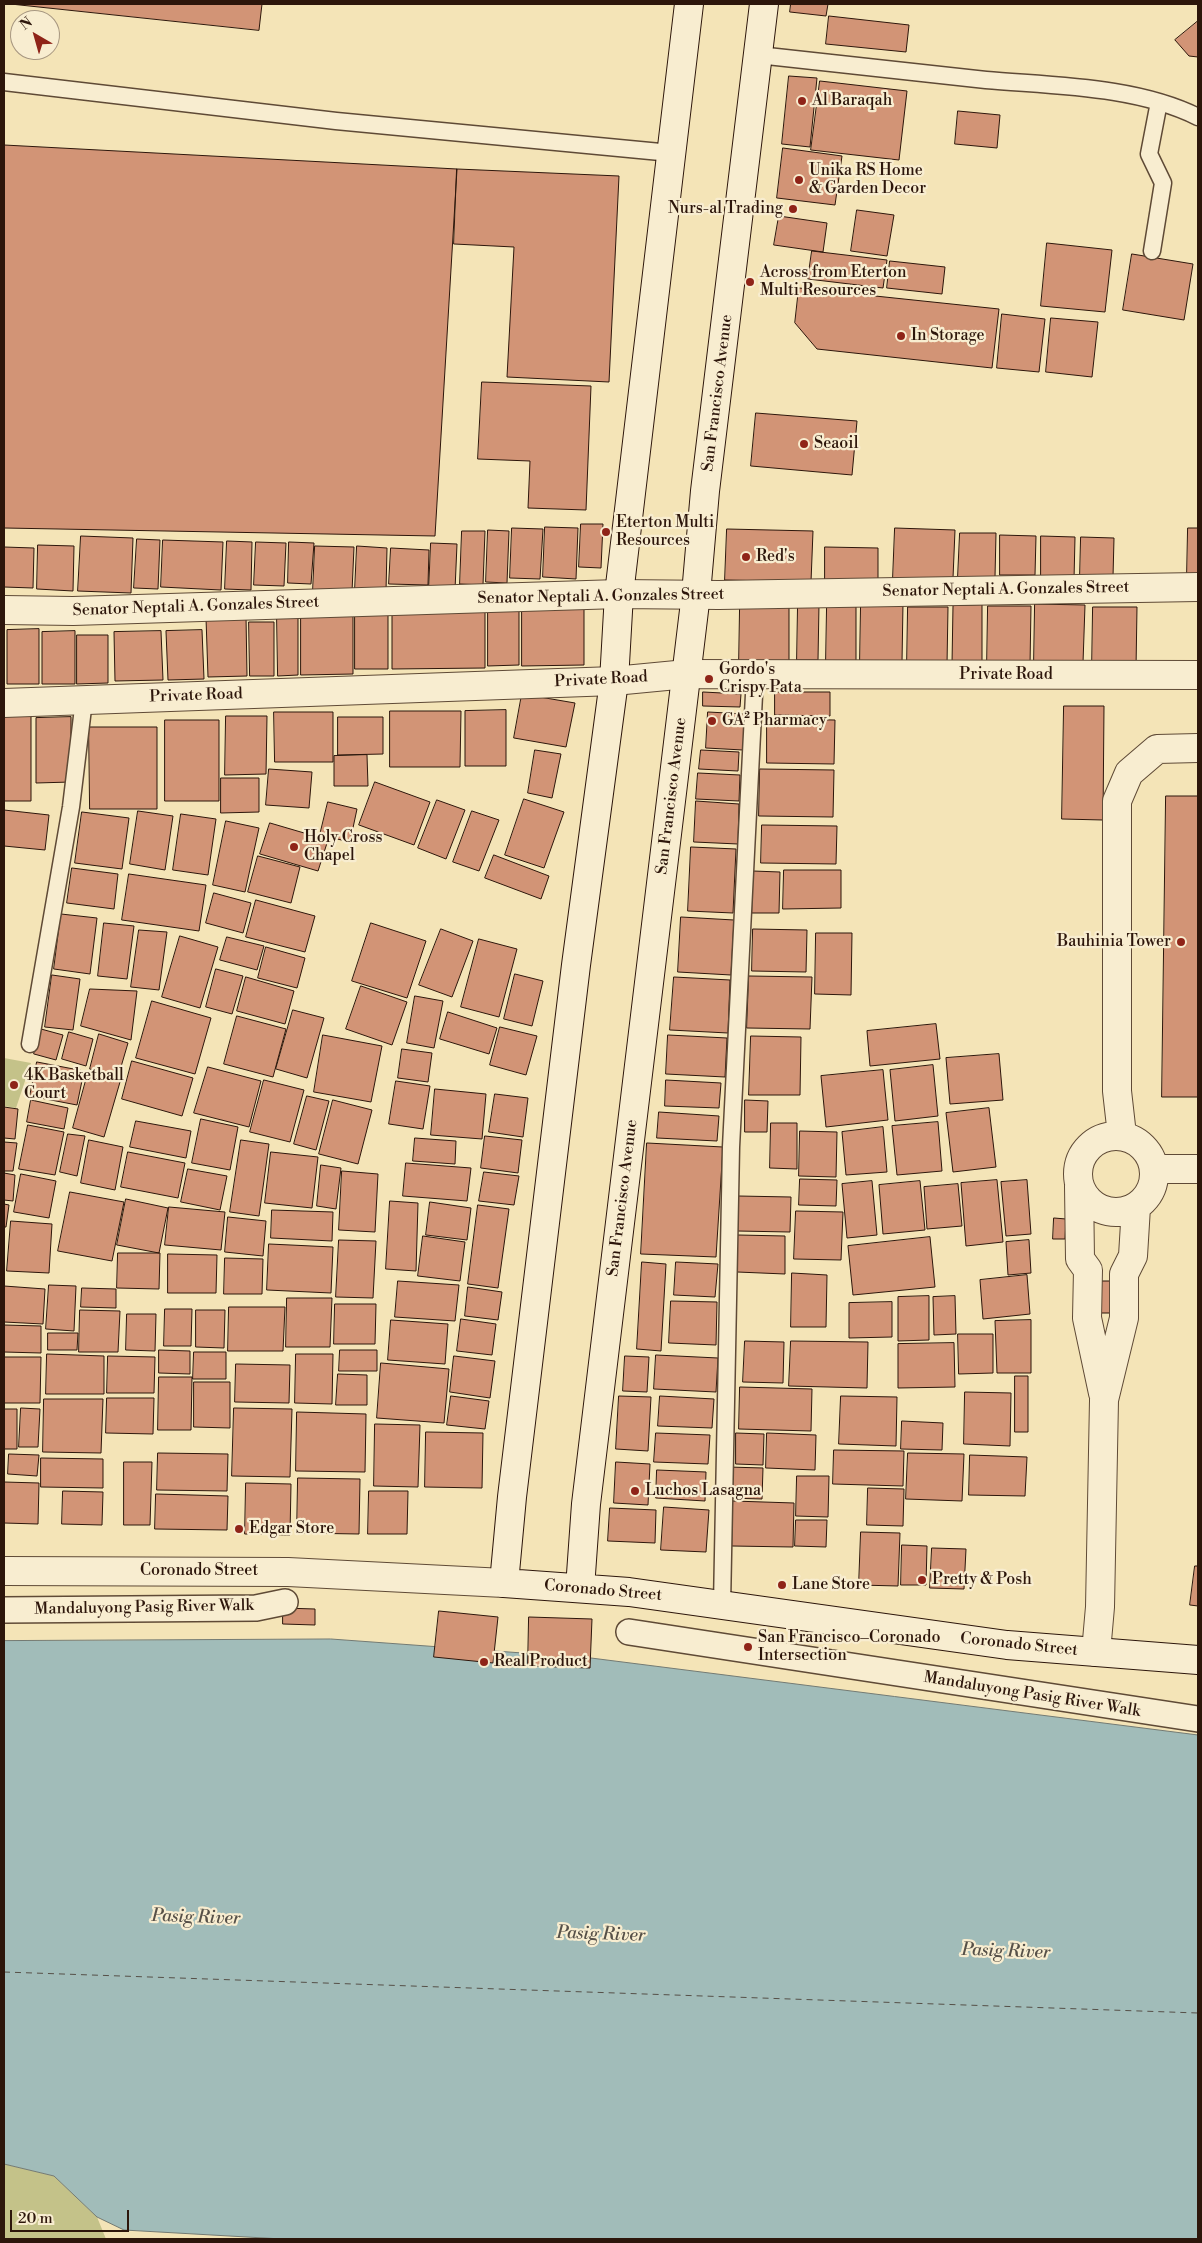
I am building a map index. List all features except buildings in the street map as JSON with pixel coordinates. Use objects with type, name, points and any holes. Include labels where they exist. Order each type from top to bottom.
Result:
[{"type":"street","points":[[504,1584],[512,1497],[574,985],[614,681],[619,594],[689,4]]},
{"type":"street","name":"San Francisco Avenue","points":[[580,1588],[586,1504],[687,674],[705,491],[764,4]]},
{"type":"street","name":"Senator Neptali A. Gonzales Street","points":[[4,610],[73,611],[619,594],[1198,588]]},
{"type":"street","name":"Private Road","points":[[4,703],[614,681],[687,674],[1198,675]]},
{"type":"street","points":[[1122,1135],[1117,1091],[1117,801],[1129,773],[1158,748],[1198,748]]},
{"type":"street","points":[[1079,1186],[1087,1198],[1098,1208],[1110,1212],[1124,1212],[1136,1207],[1146,1198],[1152,1186],[1155,1169],[1149,1154],[1138,1141],[1122,1135],[1104,1137],[1090,1146],[1081,1158],[1078,1171],[1080,1259],[1088,1270],[1087,1318],[1104,1400]]},
{"type":"street","points":[[1155,1169],[1198,1169]]},
{"type":"street","points":[[1096,1652],[1100,1607],[1104,1400],[1124,1318],[1124,1274],[1133,1256],[1136,1207]]},
{"type":"street","name":"Coronado Street","points":[[4,1571],[288,1572],[580,1588],[629,1592],[1007,1646],[1198,1660]]},
{"type":"street","name":"Mandaluyong Pasig River Walk","points":[[4,1610],[256,1608],[284,1602]]},
{"type":"street","name":"Mandaluyong Pasig River Walk","points":[[629,1632],[1198,1719]]},
{"type":"lane","points":[[758,55],[940,76],[1110,92],[1177,106],[1198,117]]},
{"type":"lane","points":[[4,82],[336,121],[670,153]]},
{"type":"lane","points":[[1152,251],[1163,183],[1149,154],[1159,102]]},
{"type":"lane","points":[[722,1605],[731,1147],[755,675]]},
{"type":"lane","points":[[30,1044],[71,806],[84,700]]},
{"type":"shaded area","name":"4K Basketball Court","points":[[4,1058],[31,1063],[16,1108],[4,1106]]},
{"type":"shaded area","points":[[4,2164],[54,2176],[97,2217],[106,2239],[4,2239]]},
{"type":"water","name":"Pasig River","points":[[331,1639],[591,1658],[1198,1735],[1198,2239],[282,2239],[124,2230],[97,2217],[54,2176],[4,2164],[4,1641]]},
{"type":"ferry route","points":[[4,1972],[1198,2013]]},
{"type":"place","name":"Al Baraqah","points":[[802,101]]},
{"type":"place","name":"Unika RS Home & Garden Decor","points":[[799,180]]},
{"type":"place","name":"Nurs-al Trading","points":[[793,209]]},
{"type":"place","name":"Across from Eterton Multi Resources","points":[[750,282]]},
{"type":"place","name":"In Storage","points":[[901,336]]},
{"type":"place","name":"Seaoil","points":[[804,444]]},
{"type":"place","name":"Eterton Multi Resources","points":[[606,532]]},
{"type":"place","name":"Red's","points":[[746,557]]},
{"type":"place","name":"Gordo's Crispy Pata","points":[[709,679]]},
{"type":"place","name":"GA² Pharmacy","points":[[712,721]]},
{"type":"place","name":"Holy Cross Chapel","points":[[294,847]]},
{"type":"place","name":"Bauhinia Tower","points":[[1181,942]]},
{"type":"place","name":"4K Basketball Court","points":[[14,1085]]},
{"type":"place","name":"Luchos Lasagna","points":[[635,1491]]},
{"type":"place","name":"Edgar Store","points":[[239,1529]]},
{"type":"place","name":"Pretty & Posh","points":[[922,1580]]},
{"type":"place","name":"Lane Store","points":[[782,1585]]},
{"type":"place","name":"San Francisco–Coronado Intersection","points":[[748,1647]]},
{"type":"place","name":"Real Product","points":[[484,1662]]}]
